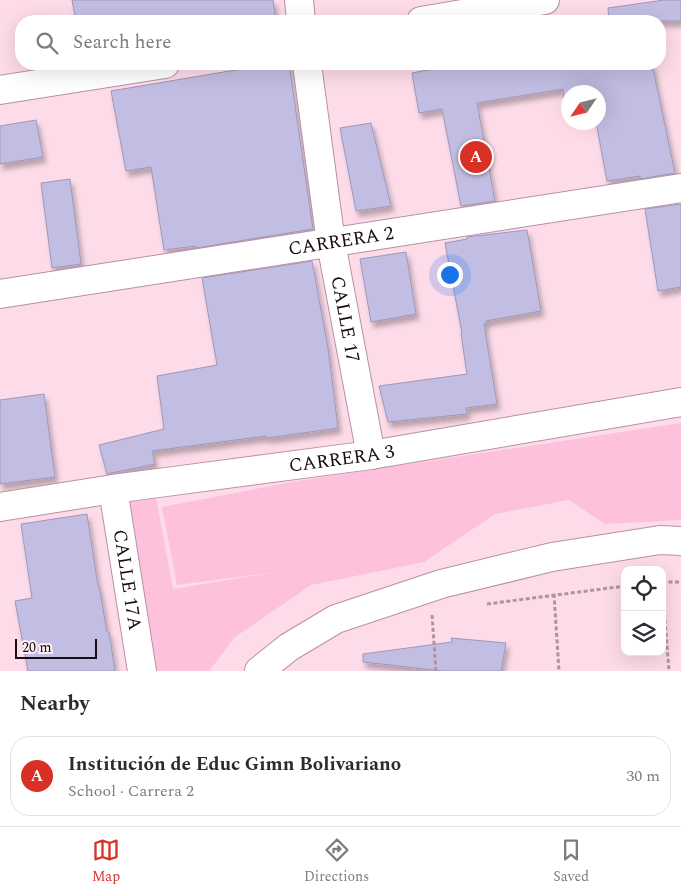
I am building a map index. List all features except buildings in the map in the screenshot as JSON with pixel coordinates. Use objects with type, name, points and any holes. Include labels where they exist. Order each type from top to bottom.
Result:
[{"type":"street","points":[[299,0],[301,15]]},
{"type":"street","points":[[456,15],[545,0]]},
{"type":"street","points":[[0,90],[127,70]]},
{"type":"street","name":"CALLE 17","points":[[308,70],[331,244],[371,455]]},
{"type":"street","name":"CARRERA 2","points":[[0,294],[331,244],[681,188]]},
{"type":"street","name":"CARRERA 3","points":[[0,507],[114,489],[371,455],[681,402]]},
{"type":"street","name":"CALLE 17A","points":[[114,489],[142,671]]},
{"type":"street","points":[[259,671],[289,647],[336,619],[441,584],[552,556],[660,540],[681,541]]},
{"type":"path","points":[[666,581],[681,582]]},
{"type":"path","points":[[479,605],[621,586]]},
{"type":"path","points":[[554,594],[559,671]]},
{"type":"path","points":[[664,611],[668,671]]},
{"type":"path","points":[[432,612],[436,671]]},
{"type":"shaded area","points":[[681,423],[681,520],[605,524],[569,500],[495,514],[424,562],[311,585],[235,637],[209,671],[153,671],[127,502],[156,498],[173,589],[278,572],[177,585],[162,507],[297,481]]},
{"type":"place","name":"Institución de Educ Gimn Bolivariano","points":[[476,157]]}]
